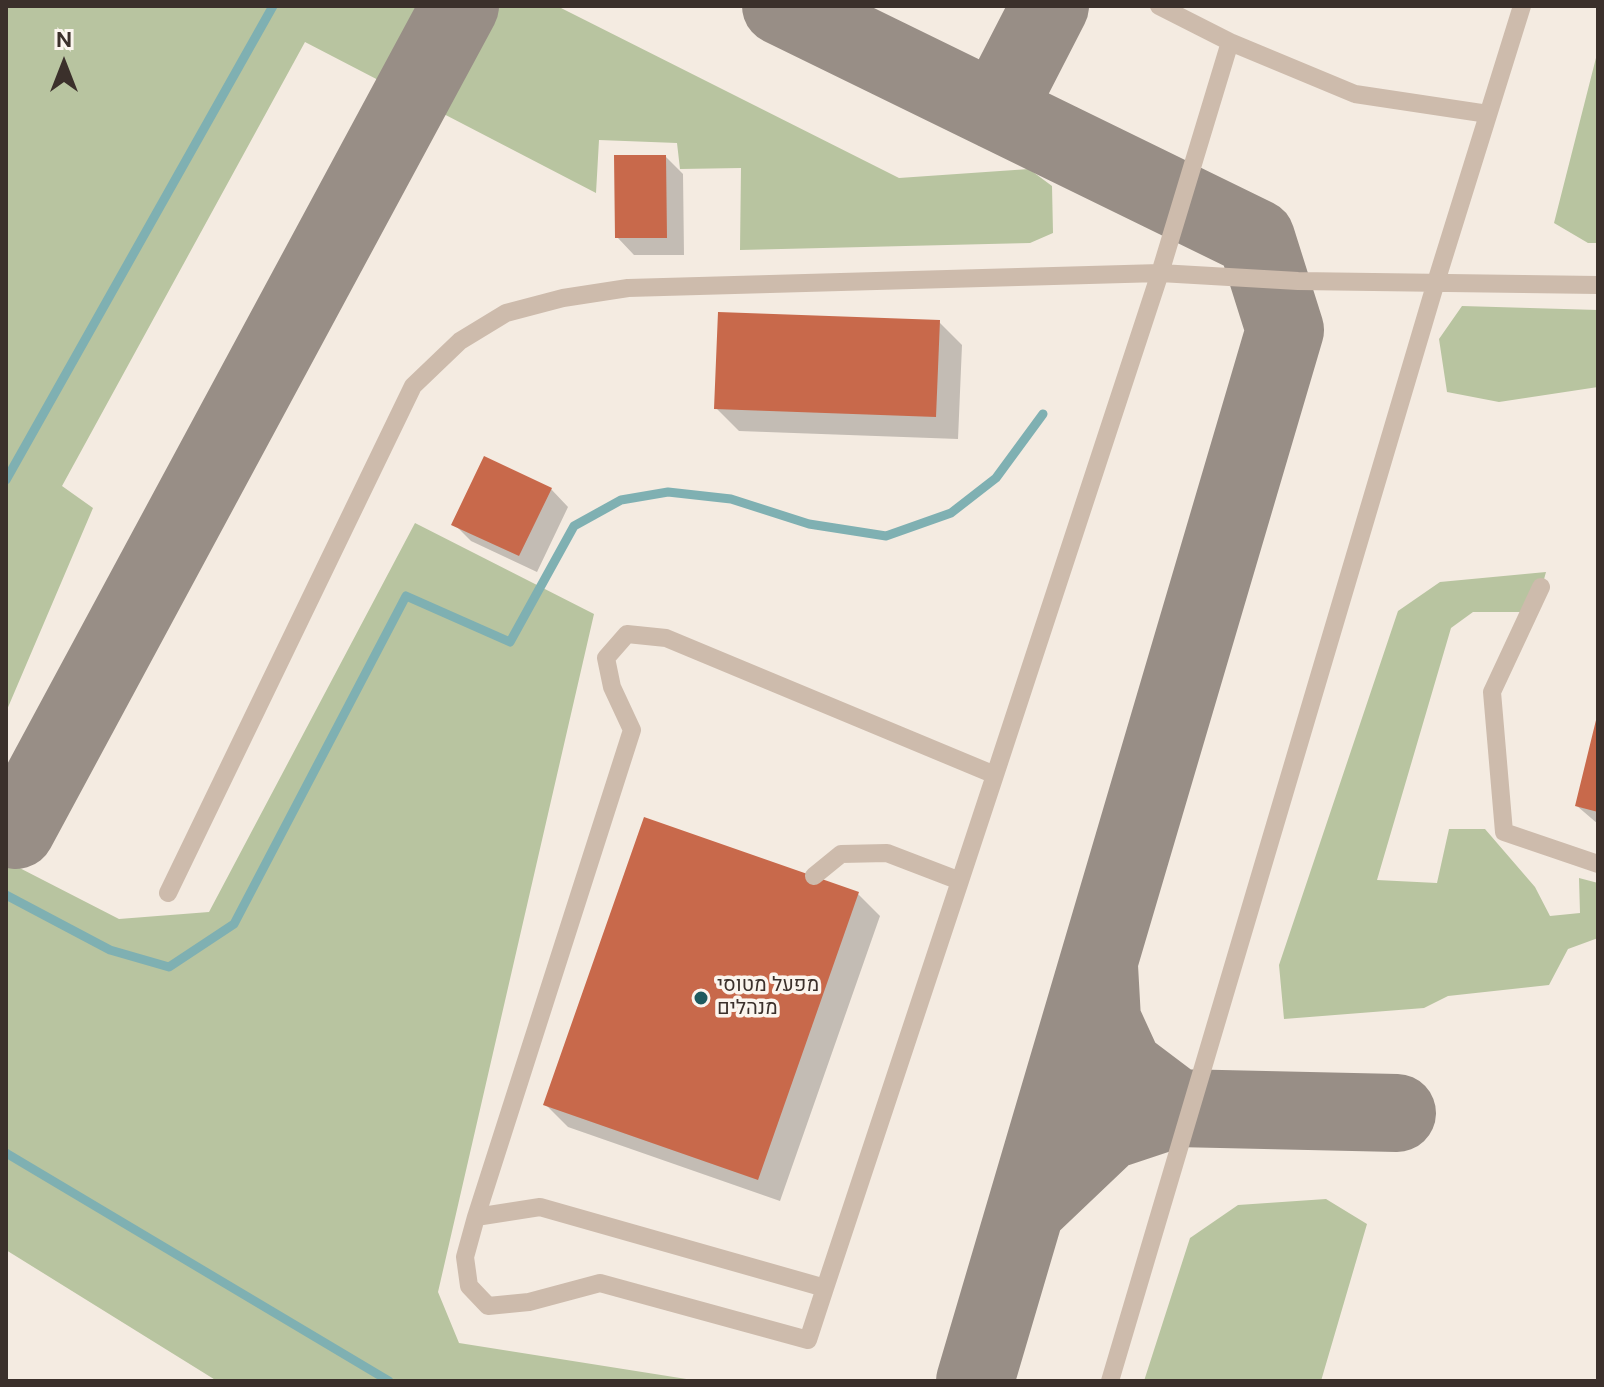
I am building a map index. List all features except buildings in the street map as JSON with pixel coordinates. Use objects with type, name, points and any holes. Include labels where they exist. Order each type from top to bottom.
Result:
[{"type":"lane","points":[[1159,6],[1230,42],[1355,94],[1488,114]]},
{"type":"lane","points":[[1110,1381],[1436,282],[1522,6]]},
{"type":"lane","points":[[995,775],[666,638],[627,634],[606,658],[612,687],[632,730],[465,1257],[469,1286],[488,1306],[529,1302],[600,1283],[808,1340],[995,775],[1160,273],[1230,42]]},
{"type":"lane","points":[[168,893],[413,386],[460,341],[506,313],[563,298],[628,288],[1160,273],[1298,281],[1598,285]]},
{"type":"lane","points":[[1541,587],[1492,692],[1504,832],[1598,864]]},
{"type":"lane","points":[[814,876],[841,854],[887,853],[960,881]]},
{"type":"lane","points":[[476,1217],[540,1207],[825,1288]]},
{"type":"green space","points":[[6,6],[557,6],[899,178],[1029,169],[1052,186],[1053,233],[1030,243],[740,250],[741,168],[680,169],[677,143],[599,140],[596,193],[305,42],[62,486],[93,508],[6,712]]},
{"type":"green space","points":[[1598,50],[1598,243],[1588,243],[1554,223]]},
{"type":"green space","points":[[1462,306],[1598,310],[1598,387],[1499,402],[1447,392],[1439,339]]},
{"type":"green space","points":[[415,523],[594,614],[438,1292],[459,1343],[699,1381],[217,1381],[6,1250],[6,861],[119,919],[209,912]]},
{"type":"green space","points":[[1546,572],[1535,612],[1473,612],[1451,628],[1377,880],[1437,883],[1449,829],[1485,829],[1535,887],[1550,916],[1580,913],[1579,878],[1598,883],[1598,938],[1568,949],[1549,985],[1448,996],[1424,1008],[1284,1019],[1279,965],[1398,611],[1440,582]]},
{"type":"green space","points":[[1326,1199],[1367,1224],[1321,1381],[1144,1381],[1190,1238],[1238,1205]]},
{"type":"waterway","points":[[6,480],[273,6]]},
{"type":"waterway","points":[[6,895],[110,950],[169,967],[234,924],[406,596],[510,642],[574,526],[621,500],[668,492],[731,499],[809,524],[886,536],[951,513],[996,478],[1043,414]]},
{"type":"waterway","points":[[6,1153],[389,1381]]},
{"type":"taxiway","points":[[16,830],[460,6]]},
{"type":"taxiway","points":[[781,6],[1256,238],[1285,330],[975,1381]]},
{"type":"taxiway","points":[[996,111],[1050,6]]},
{"type":"taxiway","points":[[1099,966],[1102,1020],[1124,1068],[1177,1108],[1397,1113]]},
{"type":"taxiway","points":[[1026,1209],[1108,1131],[1177,1108]]},
{"type":"place","name":"מפעל מטוסי מנהלים","points":[[701,998]]}]
